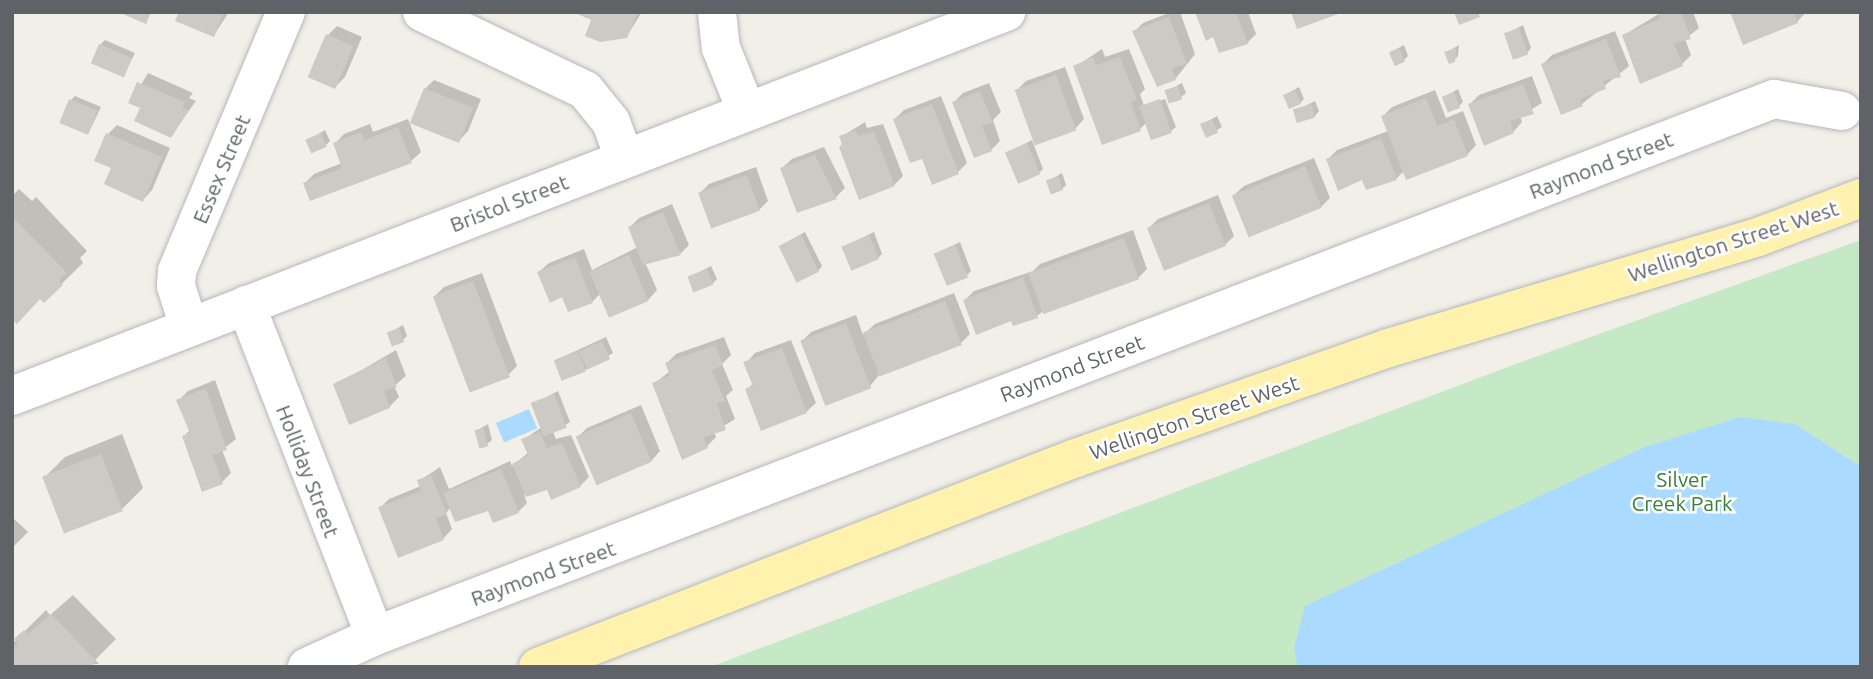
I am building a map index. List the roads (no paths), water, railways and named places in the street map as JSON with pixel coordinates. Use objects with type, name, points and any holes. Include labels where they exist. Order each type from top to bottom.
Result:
[{"type":"main road","name":"Wellington Street West","points":[[538,667],[1086,454],[1385,349],[1758,237],[1861,198]]},
{"type":"street","name":"Essex Street","points":[[189,327],[176,286],[177,271],[286,12]]},
{"type":"street","points":[[422,12],[585,90],[611,122],[624,158]]},
{"type":"street","points":[[717,12],[721,48],[746,110]]},
{"type":"street","name":"Bristol Street","points":[[12,396],[746,110],[1006,12]]},
{"type":"street","name":"Raymond Street","points":[[307,667],[375,636],[1774,99],[1842,111]]},
{"type":"street","name":"Holliday Street","points":[[246,305],[375,636]]},
{"type":"water","points":[[529,409],[537,428],[504,442],[496,423]]},
{"type":"water","points":[[1740,417],[1795,424],[1861,467],[1861,667],[1298,667],[1294,648],[1305,606],[1645,447]]},
{"type":"park label","name":"Silver Creek Park","points":[[1682,491]]}]
